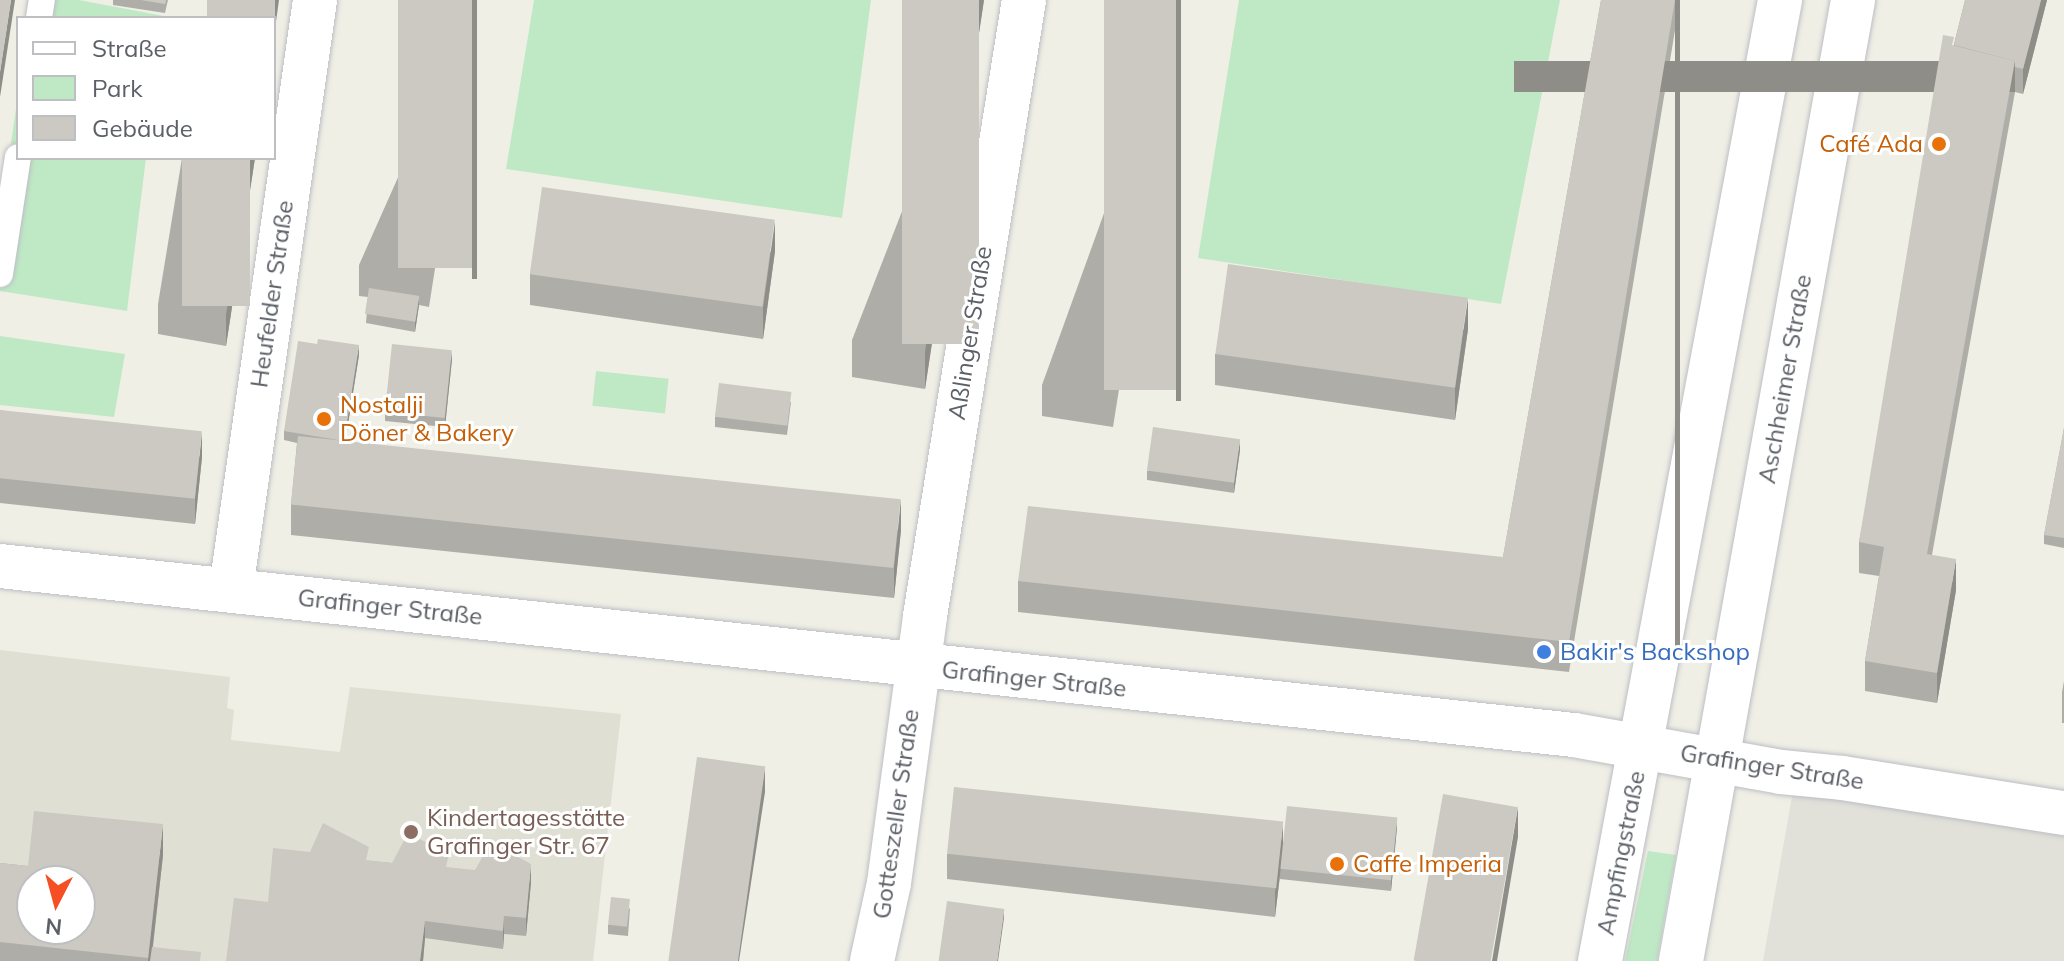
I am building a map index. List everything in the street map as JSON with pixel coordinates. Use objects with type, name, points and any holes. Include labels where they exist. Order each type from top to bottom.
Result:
[{"type":"street","name":"Heufelder Straße","points":[[231,589],[315,0]]},
{"type":"street","name":"Aßlinger Straße","points":[[918,667],[1024,0]]},
{"type":"street","points":[[1643,745],[1780,0]]},
{"type":"street","name":"Aschheimer Straße","points":[[1718,758],[1853,0]]},
{"type":"street","name":"Grafinger Straße","points":[[0,566],[1643,745],[1781,772],[1842,778],[2064,813]]},
{"type":"street","name":"Gotteszeller Straße","points":[[872,961],[889,883],[918,667]]},
{"type":"street","name":"Ampfingstraße","points":[[1600,961],[1643,745]]},
{"type":"street","points":[[1681,961],[1718,758]]},
{"type":"lane","points":[[0,274],[18,160]]},
{"type":"shaded area","name":"Kindertagesstätte Grafinger Str. 67","points":[[0,650],[230,677],[227,708],[234,710],[231,740],[340,752],[350,687],[621,714],[593,961],[0,961]]},
{"type":"shaded area","points":[[1794,785],[2064,819],[2064,961],[1763,961]]},
{"type":"green space","points":[[32,0],[79,0],[164,16],[29,16]]},
{"type":"green space","points":[[534,0],[871,0],[842,218],[506,169]]},
{"type":"green space","points":[[1239,0],[1560,0],[1501,304],[1198,258]]},
{"type":"green space","points":[[16,109],[16,160],[146,160],[127,311],[0,291],[0,219]]},
{"type":"green space","points":[[0,336],[125,354],[114,417],[0,405]]},
{"type":"green space","points":[[596,371],[669,379],[665,413],[592,406]]},
{"type":"green space","points":[[1648,851],[1676,855],[1657,961],[1625,961]]},
{"type":"building","points":[[0,0],[11,0],[0,72]]},
{"type":"building","points":[[141,0],[166,0],[165,4]]},
{"type":"building","points":[[207,0],[275,0],[275,16],[207,16]]},
{"type":"building","points":[[398,0],[472,0],[472,268],[398,268]]},
{"type":"building","points":[[902,0],[979,0],[979,344],[902,344]]},
{"type":"building","points":[[1104,0],[1176,0],[1176,390],[1104,390]]},
{"type":"building","points":[[1601,0],[1675,0],[1569,642],[1018,581],[1028,506],[1503,557]]},
{"type":"building","points":[[1965,0],[2041,0],[2023,69],[2015,67],[2015,61],[1954,45]]},
{"type":"building","points":[[1943,35],[1954,37],[1952,45],[2015,61],[1927,554],[1956,559],[1937,673],[1865,661],[1884,547],[1859,542]]},
{"type":"building","points":[[182,160],[250,160],[250,306],[182,306]]},
{"type":"building","points":[[542,187],[775,220],[762,307],[530,274]]},
{"type":"building","points":[[1228,264],[1468,298],[1455,388],[1215,354]]},
{"type":"building","points":[[369,288],[419,296],[415,322],[365,314]]},
{"type":"building","points":[[318,339],[359,345],[344,441],[284,431],[298,341],[317,344]]},
{"type":"building","points":[[392,344],[452,350],[445,418],[385,412]]},
{"type":"building","points":[[719,383],[791,392],[787,426],[715,417]]},
{"type":"building","points":[[0,410],[202,431],[195,499],[0,478]]},
{"type":"building","points":[[1153,427],[1240,439],[1234,483],[1147,471]]},
{"type":"building","points":[[2064,428],[2064,538],[2044,535]]},
{"type":"building","points":[[298,436],[901,499],[893,568],[291,505]]},
{"type":"building","points":[[697,757],[765,767],[738,961],[668,961]]},
{"type":"building","points":[[954,787],[1283,822],[1276,888],[947,854]]},
{"type":"building","points":[[1443,794],[1518,807],[1491,961],[1414,960]]},
{"type":"building","name":"Caffe Imperia","points":[[1287,806],[1397,818],[1391,880],[1280,869]]},
{"type":"building","points":[[34,811],[163,824],[148,958],[28,945],[96,945],[96,865],[28,865]]},
{"type":"building","points":[[323,823],[369,847],[366,860],[392,863],[408,833],[449,854],[446,867],[475,870],[491,842],[531,864],[526,918],[504,916],[503,931],[425,921],[420,961],[226,961],[234,898],[268,902],[273,848],[310,852]]},
{"type":"building","points":[[0,863],[19,865],[16,865],[16,944],[0,942]]},
{"type":"building","points":[[611,897],[630,899],[627,927],[608,925]]},
{"type":"building","points":[[947,901],[1004,909],[997,961],[939,961]]},
{"type":"building","points":[[152,947],[201,952],[200,961],[150,961]]},
{"type":"place","name":"Café Ada","points":[[1939,144]]},
{"type":"place","name":"Nostalji Döner & Bakery","points":[[324,419]]},
{"type":"place","name":"Bakir's Backshop","points":[[1544,652]]},
{"type":"place","name":"Kindertagesstätte Grafinger Str. 67","points":[[411,832]]},
{"type":"place","name":"Caffe Imperia","points":[[1337,864]]}]
